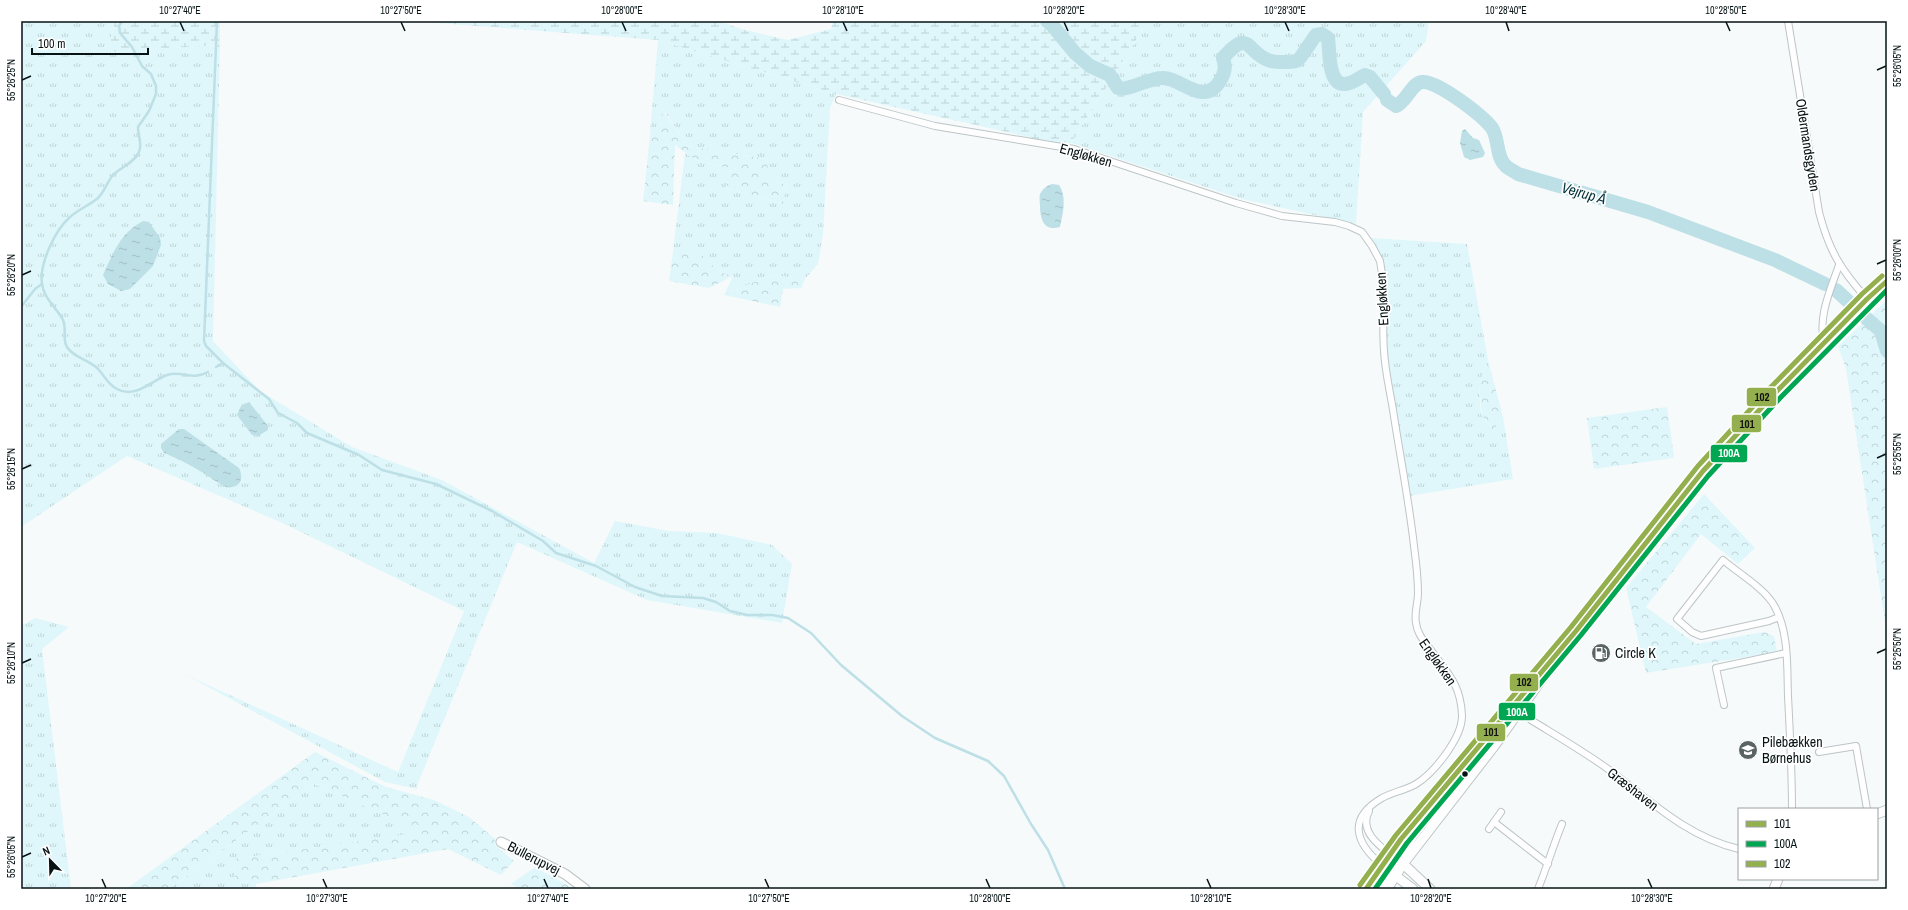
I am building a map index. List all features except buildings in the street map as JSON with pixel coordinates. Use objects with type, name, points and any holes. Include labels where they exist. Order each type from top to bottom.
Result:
[{"type":"main road","points":[[1366,889],[1389,871],[1397,860],[1401,839],[1576,632],[1703,471],[1824,343],[1887,281]]},
{"type":"main road","points":[[1377,889],[1397,860],[1495,745],[1576,632]]},
{"type":"main road","name":"Bullerupvej","points":[[501,842],[565,874],[586,889]]},
{"type":"main road","points":[[1397,860],[1430,889]]},
{"type":"main road","points":[[1387,889],[1389,871]]},
{"type":"main road","points":[[1389,871],[1413,889]]},
{"type":"street","name":"Oldermandsgyden","points":[[1788,21],[1819,212],[1826,237],[1839,265],[1867,299]]},
{"type":"street","name":"Engløkken","points":[[839,100],[935,126],[1074,149],[1236,203],[1282,216],[1336,222],[1362,232],[1372,246],[1380,261],[1382,274],[1384,351],[1416,569],[1418,595],[1415,622],[1418,633],[1456,684],[1461,698],[1462,720],[1450,748],[1424,779],[1414,785],[1383,797],[1372,805],[1360,822],[1359,836],[1366,851],[1389,871]]},
{"type":"street","points":[[1824,343],[1821,331],[1822,317],[1839,265]]},
{"type":"street","points":[[1779,617],[1769,622],[1700,636],[1692,632],[1677,619],[1723,560],[1764,593],[1774,606],[1779,617],[1783,626],[1786,653],[1792,808]]},
{"type":"street","points":[[1724,705],[1716,668],[1786,653]]},
{"type":"street","name":"Græshaven","points":[[1531,720],[1589,756],[1656,808],[1685,827],[1720,844],[1738,849]]},
{"type":"street","points":[[1819,752],[1856,746],[1866,808]]},
{"type":"street","points":[[1372,805],[1367,816],[1369,833],[1374,841],[1397,860]]},
{"type":"street","points":[[1488,829],[1501,812]]},
{"type":"street","points":[[1494,822],[1548,864]]},
{"type":"street","points":[[1538,889],[1548,864],[1550,852],[1562,824]]},
{"type":"green space","points":[[21,21],[115,21],[108,52],[220,45],[213,341],[260,391],[352,447],[442,480],[594,563],[615,521],[669,531],[717,533],[772,545],[792,564],[782,623],[647,600],[517,542],[418,783],[417,789],[385,782],[186,675],[398,772],[464,611],[278,521],[127,456],[21,527]]},
{"type":"green space","points":[[115,21],[220,21],[220,45],[108,52]]},
{"type":"green space","points":[[412,21],[719,21],[741,29],[788,40],[831,29],[833,21],[1148,21],[1069,146],[836,94],[658,40]]},
{"type":"green space","points":[[1148,21],[1429,21],[1426,41],[1363,112],[1356,224],[1242,199],[1071,143]]},
{"type":"green space","points":[[658,40],[836,94],[830,108],[823,234],[818,264],[805,279],[771,275],[724,295],[733,276],[719,272],[696,250],[672,259],[685,153],[697,161],[731,168],[726,188],[783,204],[786,185],[768,180],[767,159],[688,146],[665,112],[649,145]]},
{"type":"green space","points":[[664,112],[688,146],[767,159],[769,180],[786,185],[783,204],[726,188],[731,168],[697,161],[675,145],[673,205],[643,201],[649,145]]},
{"type":"green space","points":[[1371,238],[1467,244],[1488,360],[1479,384],[1481,414],[1493,431],[1503,417],[1513,479],[1409,496],[1394,413],[1387,363],[1387,299],[1384,268],[1379,253]]},
{"type":"green space","points":[[696,249],[719,272],[733,276],[709,288],[669,281],[672,259]]},
{"type":"green space","points":[[771,275],[805,279],[801,288],[783,289],[780,307],[724,295]]},
{"type":"green space","points":[[1887,300],[1887,635],[1846,369],[1838,346]]},
{"type":"green space","points":[[1488,360],[1503,417],[1493,431],[1482,415],[1479,384]]},
{"type":"green space","points":[[1667,407],[1674,458],[1594,469],[1587,418]]},
{"type":"green space","points":[[1704,494],[1755,548],[1738,564],[1701,534],[1646,607],[1696,644],[1764,632],[1774,636],[1777,652],[1646,673],[1626,588]]},
{"type":"green space","points":[[35,618],[69,627],[42,649],[71,889],[21,889],[21,626]]},
{"type":"green space","points":[[315,752],[386,787],[434,800],[469,817],[495,839],[495,845],[514,861],[501,875],[448,849],[256,884],[236,884],[234,859],[423,832],[314,784],[169,889],[126,889]]},
{"type":"green space","points":[[314,784],[424,832],[234,859],[236,884],[256,884],[256,889],[169,889]]},
{"type":"green space","points":[[535,867],[574,889],[520,889],[511,884]]},
{"type":"water","points":[[1465,129],[1473,138],[1479,140],[1485,153],[1483,157],[1470,160],[1464,157],[1460,143],[1462,131]]},
{"type":"water","points":[[1052,184],[1059,185],[1064,200],[1060,227],[1055,228],[1050,228],[1044,223],[1040,211],[1040,194],[1042,190]]},
{"type":"water","points":[[143,221],[149,222],[160,238],[161,245],[153,266],[130,289],[121,291],[108,284],[103,275],[114,251],[123,237]]},
{"type":"water","points":[[249,402],[268,426],[268,430],[258,436],[252,435],[237,415],[241,406]]},
{"type":"water","points":[[179,429],[184,429],[239,468],[241,479],[238,485],[226,487],[203,472],[164,453],[161,448],[161,444]]},
{"type":"waterway","points":[[122,21],[119,26],[120,33],[132,47],[142,66],[151,74],[156,86],[156,94],[149,111],[138,127],[140,144],[136,157],[113,175],[98,198],[70,217],[59,230],[49,248],[43,267],[43,289],[48,299],[63,320],[67,347],[73,354],[96,367],[117,389],[124,392],[137,391],[167,375],[177,374],[197,376],[208,372]]},
{"type":"waterway","points":[[217,21],[204,341],[206,346],[223,363],[269,399],[278,413],[297,423],[307,433],[359,455],[382,470],[436,484],[492,511],[543,541],[556,553],[596,566],[635,587],[662,596],[703,598],[716,602],[730,611],[747,615],[772,615],[788,618],[811,633],[841,665],[902,716],[935,738],[988,761],[1004,776],[1031,824],[1048,850],[1065,889]]},
{"type":"waterway","name":"Vejrup Å","points":[[1047,21],[1075,53],[1090,66],[1110,75],[1118,88],[1128,88],[1162,78],[1177,82],[1199,92],[1206,92],[1213,89],[1220,81],[1224,70],[1223,58],[1238,44],[1247,44],[1261,56],[1270,61],[1293,62],[1299,59],[1316,35],[1322,34],[1328,38],[1330,66],[1335,79],[1339,83],[1348,84],[1365,75],[1370,77],[1384,94]]},
{"type":"waterway","name":"Vejrup Å","points":[[1387,100],[1396,106],[1403,101],[1418,83],[1429,83],[1459,100],[1487,122],[1492,128],[1496,137],[1502,162],[1518,174],[1648,212],[1775,260],[1825,284]]},
{"type":"waterway","points":[[21,307],[35,289],[42,284]]},
{"type":"waterway","name":"Vejrup Å","points":[[1836,290],[1849,302]]},
{"type":"waterway","name":"Vejrup Å","points":[[1866,318],[1881,331],[1887,351]]},
{"type":"waterway","points":[[216,367],[223,363]]},
{"type":"transit line","name":"102","points":[[1360,885],[1396,835],[1571,627],[1698,466],[1771,387],[1862,294],[1882,276]]},
{"type":"transit line","name":"101","points":[[1366,889],[1401,839],[1576,631],[1703,471],[1776,392],[1867,299],[1887,281]]},
{"type":"transit line","name":"100A","points":[[1375,889],[1407,843],[1581,635],[1708,476],[1781,397],[1887,290]]},
{"type":"place","name":"Circle K","points":[[1601,653]]},
{"type":"place","name":"Pilebækken Børnehus","points":[[1748,750]]}]
